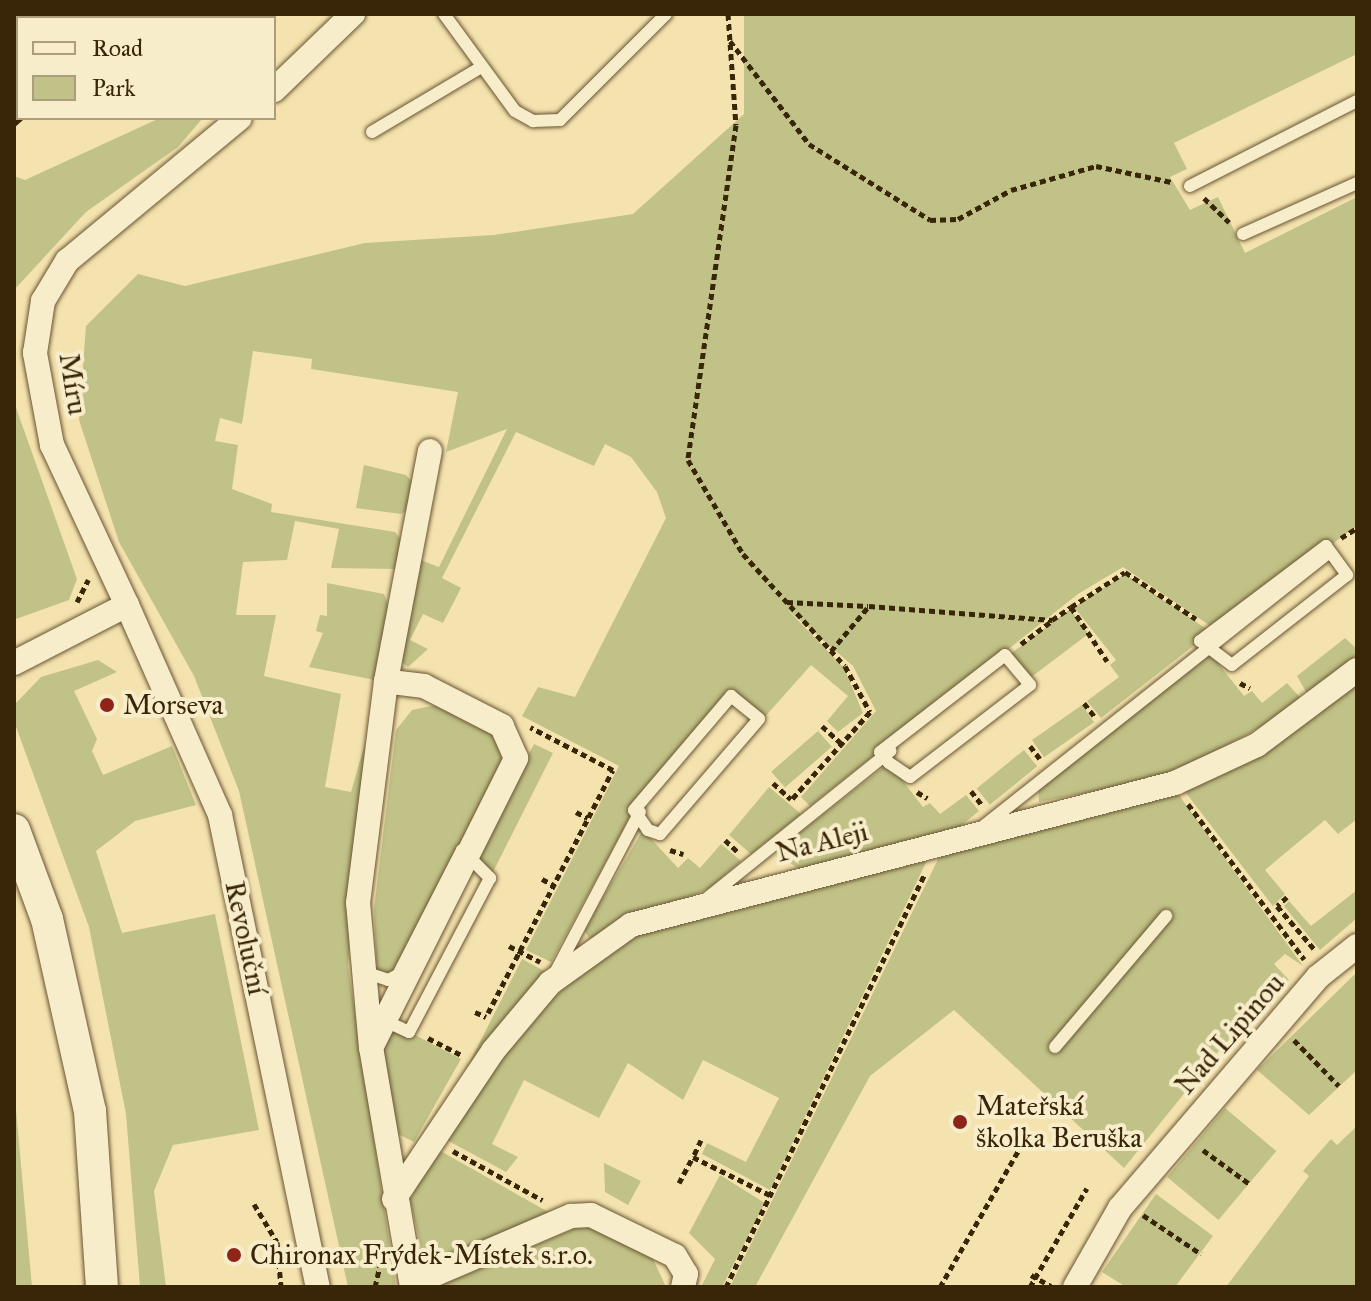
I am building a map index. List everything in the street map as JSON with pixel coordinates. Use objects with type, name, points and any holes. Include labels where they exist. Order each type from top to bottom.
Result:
[{"type":"main road","points":[[14,830],[47,919],[90,1111],[102,1287]]},
{"type":"street","points":[[276,86],[353,14]]},
{"type":"street","name":"Míru","points":[[127,605],[52,445],[38,375],[37,318],[67,261],[238,120]]},
{"type":"street","points":[[364,972],[358,903],[386,681],[430,451]]},
{"type":"street","points":[[14,663],[127,605]]},
{"type":"street","name":"Revoluční","points":[[127,605],[220,815],[318,1287]]},
{"type":"street","name":"Na Aleji","points":[[394,1199],[433,1140],[553,977],[631,925],[702,903],[1175,783],[1257,745],[1357,670]]},
{"type":"street","points":[[386,681],[424,686],[514,739],[516,758],[468,853],[376,1016],[371,1048],[394,1199],[412,1285],[571,1216],[591,1215],[675,1256],[686,1274],[683,1287]]},
{"type":"street","name":"Nad Lipinou","points":[[1075,1287],[1120,1208],[1319,967],[1357,946]]},
{"type":"lane","points":[[444,14],[480,68],[515,111],[533,121],[560,120],[666,14]]},
{"type":"lane","points":[[372,132],[480,68]]},
{"type":"lane","points":[[1190,186],[1357,101]]},
{"type":"lane","points":[[1243,234],[1357,183]]},
{"type":"lane","points":[[1324,544],[1347,575],[1232,665],[1200,641],[1213,631],[1324,544]]},
{"type":"lane","points":[[972,836],[1328,553]]},
{"type":"lane","points":[[702,903],[883,756],[1005,660],[1030,685],[910,777],[883,756]]},
{"type":"lane","points":[[731,696],[759,719],[660,834],[637,819],[634,810],[731,696]]},
{"type":"lane","points":[[553,977],[637,819],[734,706]]},
{"type":"lane","points":[[364,972],[388,980],[398,975],[462,850],[468,853]]},
{"type":"lane","points":[[1055,1047],[1166,916]]},
{"type":"lane","points":[[364,972],[376,1016]]},
{"type":"path","points":[[728,14],[736,125],[688,460],[743,554],[831,651],[870,712],[792,799]]},
{"type":"path","points":[[730,40],[809,144],[930,220],[958,219],[1011,190],[1096,166],[1190,186],[1243,234]]},
{"type":"path","points":[[68,610],[84,582],[110,567]]},
{"type":"path","points":[[1005,660],[1052,620],[1125,572],[1213,631]]},
{"type":"path","points":[[787,602],[1052,620]]},
{"type":"path","points":[[831,651],[869,606]]},
{"type":"path","points":[[1071,607],[1107,661]]},
{"type":"path","points":[[480,1031],[613,770],[519,721]]},
{"type":"path","points":[[822,726],[842,744]]},
{"type":"path","points":[[773,783],[810,815]]},
{"type":"path","points":[[1175,783],[1319,967]]},
{"type":"path","points":[[576,812],[588,818]]},
{"type":"path","points":[[726,1287],[939,844]]},
{"type":"path","points":[[542,879],[554,885]]},
{"type":"path","points":[[1287,897],[1277,906],[1319,967]]},
{"type":"path","points":[[509,946],[553,977]]},
{"type":"path","points":[[475,1012],[486,1017]]},
{"type":"path","points":[[1287,1034],[1339,1086]]},
{"type":"path","points":[[460,1070],[473,1044]]},
{"type":"path","points":[[433,1140],[526,1191]]},
{"type":"path","points":[[679,1183],[701,1140]]},
{"type":"path","points":[[1192,1142],[1251,1185]]},
{"type":"path","points":[[940,1287],[1020,1148]]},
{"type":"path","points":[[693,1157],[772,1196]]},
{"type":"path","points":[[1030,1287],[1033,1276],[1087,1188]]},
{"type":"path","points":[[254,1204],[277,1242],[281,1287]]},
{"type":"path","points":[[1139,1213],[1201,1254]]},
{"type":"path","points":[[1033,1276],[1052,1287]]},
{"type":"green space","points":[[744,14],[1357,14],[1357,54],[1174,143],[1187,169],[1170,177],[1190,210],[1218,197],[1245,253],[1357,197],[1357,526],[1215,629],[1123,567],[1078,594],[810,806],[801,797],[876,711],[853,666],[788,610],[844,668],[863,713],[838,732],[827,721],[848,696],[811,665],[761,721],[731,697],[634,810],[551,962],[526,950],[619,766],[522,716],[538,687],[575,697],[666,518],[657,492],[631,457],[605,444],[594,466],[516,432],[442,578],[461,588],[443,623],[423,614],[410,640],[428,649],[408,667],[394,656],[415,558],[439,567],[507,429],[446,452],[458,392],[311,369],[312,359],[253,351],[242,424],[220,418],[215,441],[238,445],[232,489],[272,504],[271,512],[395,532],[403,542],[398,569],[331,568],[339,529],[295,521],[287,560],[243,562],[236,615],[276,615],[264,676],[341,694],[325,787],[351,792],[365,743],[348,966],[396,1287],[348,1287],[239,791],[194,676],[119,542],[79,420],[86,326],[138,274],[185,286],[365,243],[494,235],[633,214],[744,114]]},
{"type":"green space","points":[[156,120],[201,120],[178,147],[86,212],[14,290],[14,176],[25,180]]},
{"type":"green space","points":[[14,402],[77,579],[69,600],[16,619]]},
{"type":"green space","points":[[364,465],[406,475],[416,486],[411,508],[401,514],[356,508]]},
{"type":"green space","points":[[1125,574],[1211,632],[1101,718],[1087,701],[1119,677],[1110,665],[1116,660],[1074,607]]},
{"type":"green space","points":[[327,583],[384,594],[389,607],[375,680],[309,667],[323,633],[316,631],[320,615],[327,616]]},
{"type":"green space","points":[[1070,609],[1089,634],[1025,682],[1006,657]]},
{"type":"green space","points":[[1345,638],[1357,649],[1357,663],[1310,699],[1297,676]]},
{"type":"green space","points":[[1210,653],[1244,696],[1252,691],[1262,703],[1287,683],[1305,703],[1168,777],[1039,802],[1038,788]]},
{"type":"green space","points":[[98,660],[117,672],[74,691],[97,739],[92,751],[103,775],[172,746],[196,805],[135,821],[96,851],[122,933],[215,914],[259,1130],[173,1145],[154,1191],[166,1287],[140,1287],[126,1114],[89,927],[15,724],[15,704],[41,677]]},
{"type":"green space","points":[[1357,682],[1357,819],[1338,834],[1325,820],[1265,870],[1285,894],[1273,906],[1312,957],[1183,789]]},
{"type":"green space","points":[[441,704],[495,736],[503,763],[398,975],[377,975],[374,909],[396,730],[412,710]]},
{"type":"green space","points":[[1082,705],[1094,722],[1044,757],[1032,740]]},
{"type":"green space","points":[[818,731],[832,747],[785,788],[771,772]]},
{"type":"green space","points":[[534,744],[553,753],[490,878],[475,857]]},
{"type":"green space","points":[[1024,750],[1037,766],[990,805],[977,788]]},
{"type":"green space","points":[[889,763],[923,807],[930,803],[940,814],[966,795],[979,811],[958,828],[799,869],[787,861],[794,837]]},
{"type":"green space","points":[[769,787],[801,814],[751,854],[729,835]]},
{"type":"green space","points":[[1176,791],[1303,966],[1285,954],[1274,964],[1289,980],[1221,1048],[1124,1168],[954,1010],[870,1076],[755,1287],[730,1287],[942,851]]},
{"type":"green space","points":[[643,830],[678,868],[688,858],[700,868],[721,844],[741,861],[710,888],[590,939],[584,930]]},
{"type":"green space","points":[[930,854],[770,1190],[702,1154],[707,1143],[746,1162],[779,1098],[703,1060],[683,1100],[628,1063],[599,1118],[524,1080],[492,1144],[518,1157],[506,1172],[443,1138],[478,1082],[541,1009],[606,949],[657,923]]},
{"type":"green space","points":[[1357,890],[1357,918],[1320,950],[1284,906],[1289,901],[1311,926]]},
{"type":"green space","points":[[522,959],[546,972],[453,1095]]},
{"type":"green space","points":[[1357,972],[1357,1070],[1309,1115],[1257,1070]]},
{"type":"green space","points":[[394,1024],[461,1059],[414,1142],[398,1134],[383,1050]]},
{"type":"green space","points":[[14,1087],[32,1287],[14,1287]]},
{"type":"green space","points":[[1225,1108],[1276,1151],[1218,1220],[1167,1177]]},
{"type":"green space","points":[[1357,1126],[1357,1287],[1226,1287],[1309,1176],[1303,1171],[1331,1139],[1337,1145]]},
{"type":"green space","points":[[437,1149],[550,1213],[444,1259],[422,1251],[410,1200]]},
{"type":"green space","points":[[604,1163],[641,1181],[628,1205],[605,1192]]},
{"type":"green space","points":[[720,1175],[765,1203],[722,1287],[701,1287],[715,1259],[689,1233]]},
{"type":"green space","points":[[1156,1194],[1213,1236],[1175,1287],[1126,1287],[1102,1272]]},
{"type":"green space","points":[[588,1223],[652,1257],[666,1287],[437,1287]]},
{"type":"railway","points":[[14,124],[19,120]]},
{"type":"place","name":"Morseva","points":[[107,705]]},
{"type":"place","name":"Mateřská školka Beruška","points":[[960,1122]]},
{"type":"place","name":"Chironax Frýdek-Místek s.r.o.","points":[[234,1255]]}]
